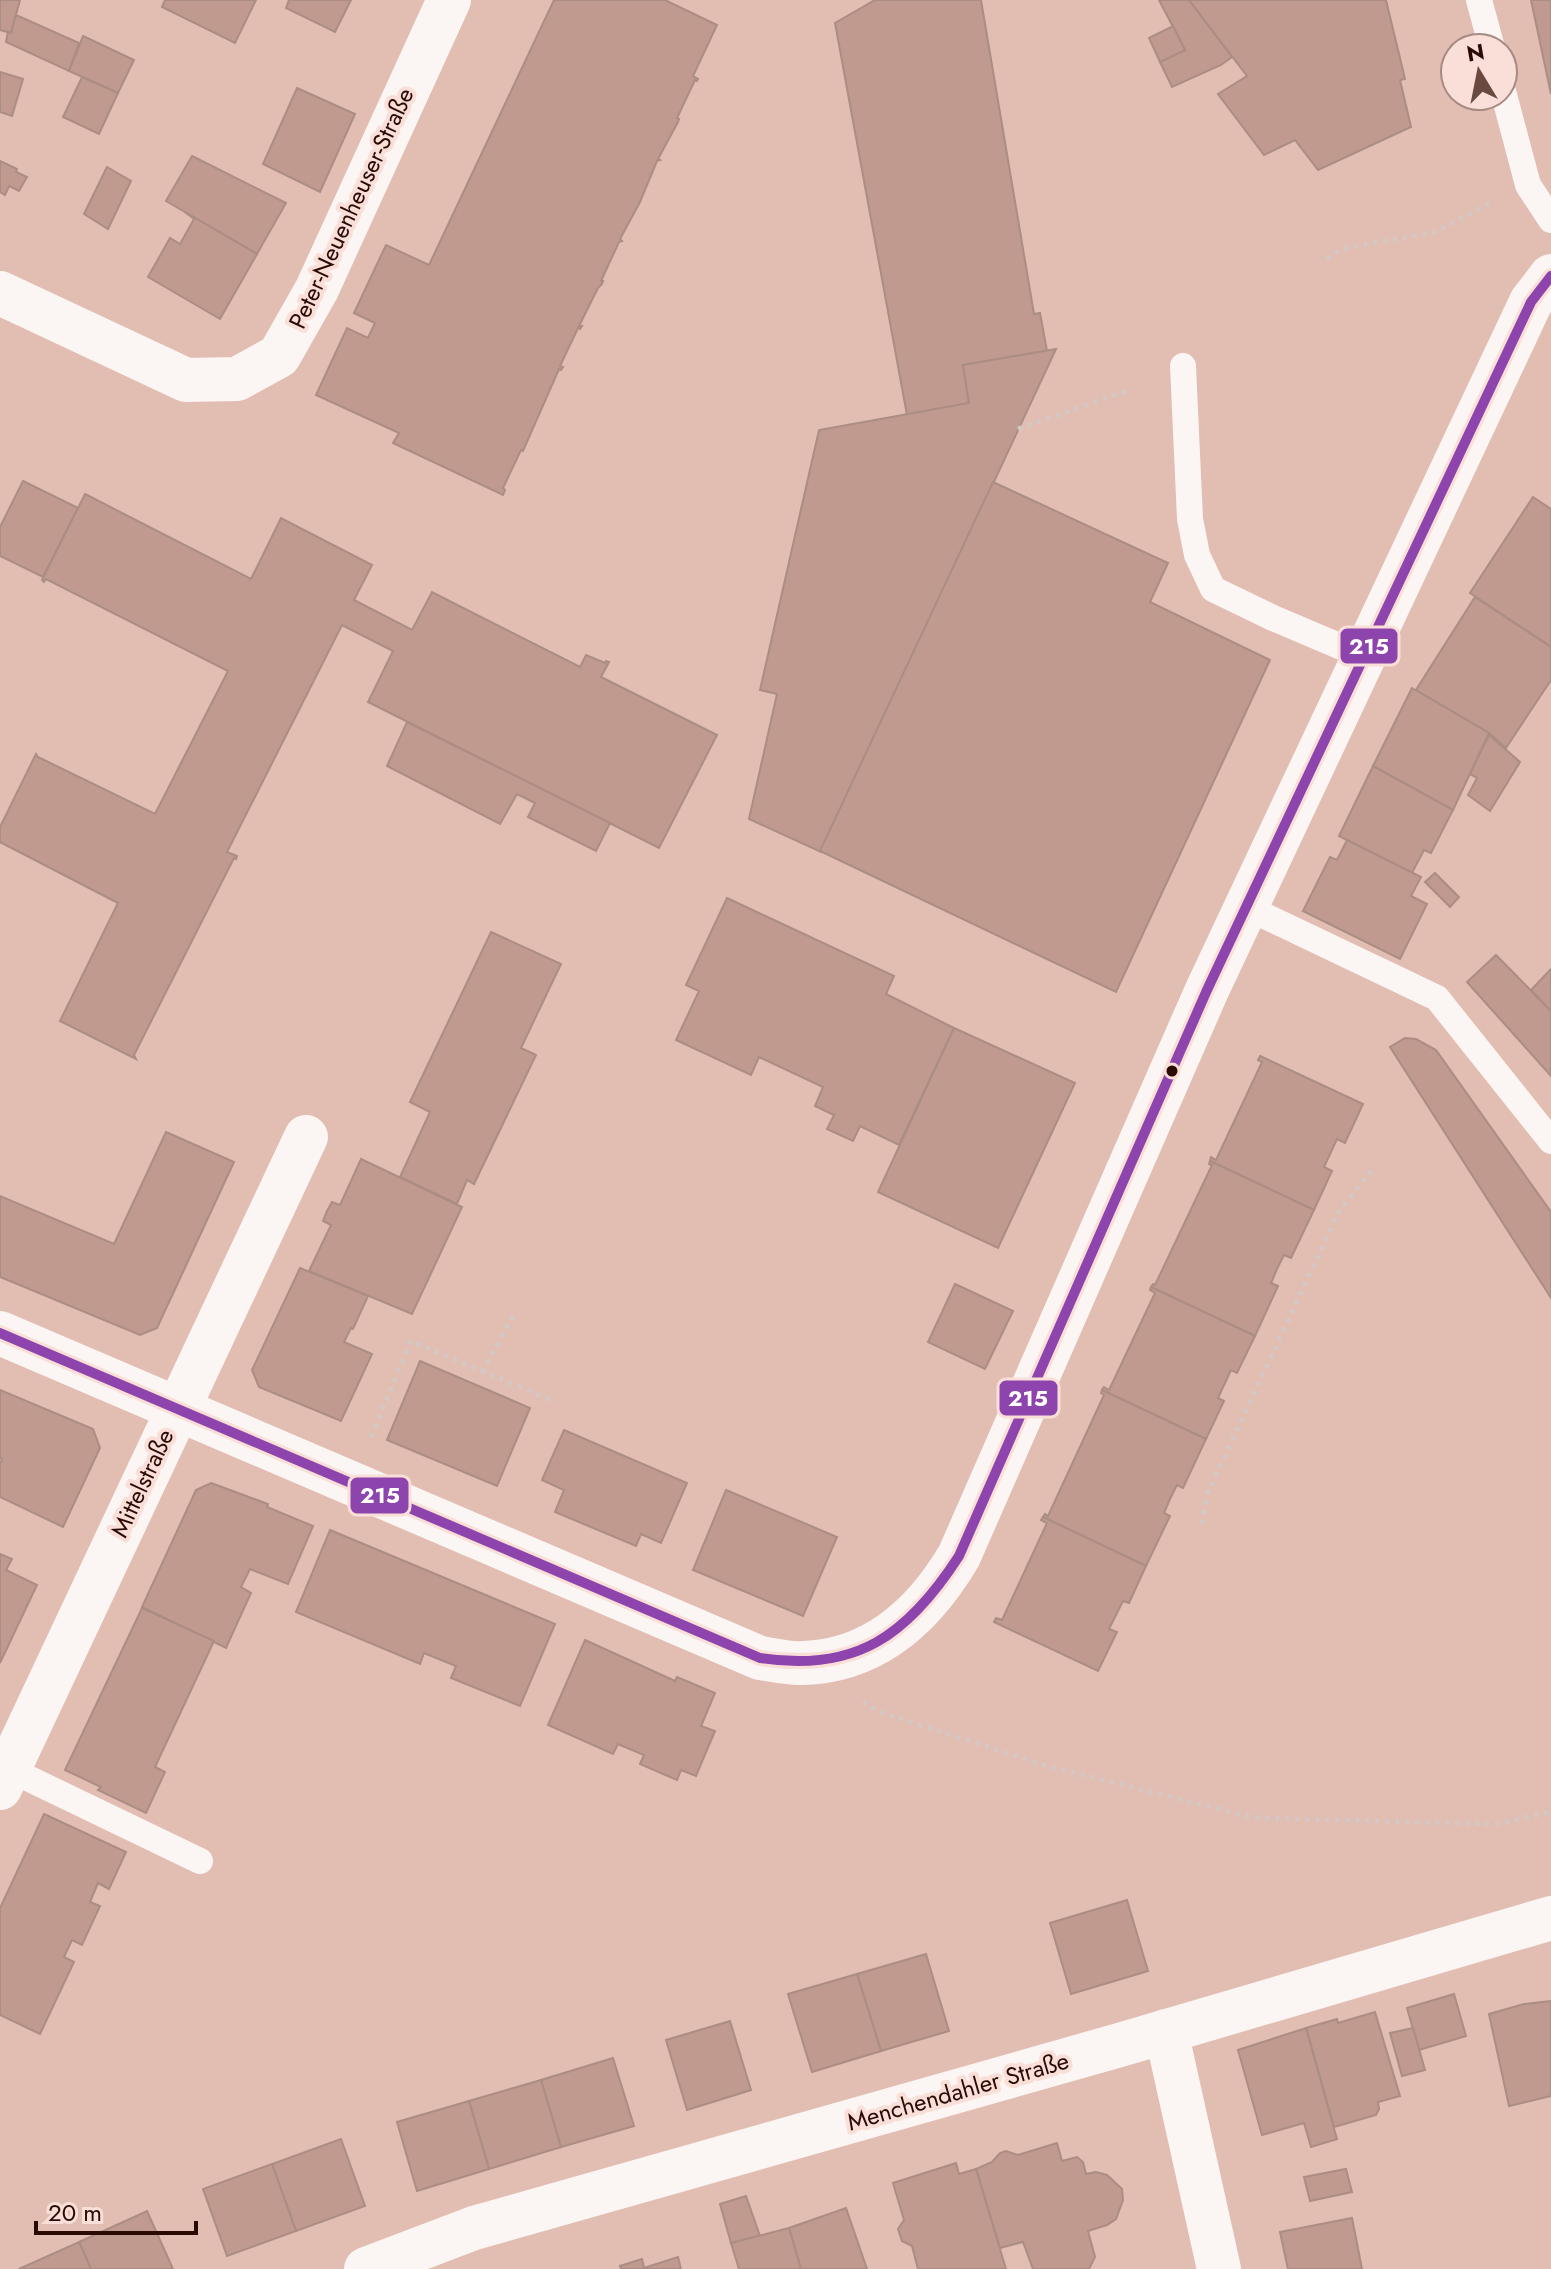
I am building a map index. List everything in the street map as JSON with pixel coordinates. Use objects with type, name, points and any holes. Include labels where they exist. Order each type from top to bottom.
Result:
[{"type":"street","name":"Peter-Neuenheuser-Straße","points":[[0,293],[186,380],[237,379],[279,356],[317,289],[449,0]]},
{"type":"street","points":[[0,1333],[760,1658],[801,1664],[838,1660],[869,1649],[910,1619],[938,1591],[952,1568],[1154,1108],[1531,302],[1551,276]]},
{"type":"street","name":"Mittelstraße","points":[[4,1778],[306,1137]]},
{"type":"street","name":"Menchendahler Straße","points":[[366,2269],[474,2228],[1551,1918]]},
{"type":"street","points":[[1166,2031],[1219,2269]]},
{"type":"lane","points":[[1479,0],[1488,32]]},
{"type":"lane","points":[[1509,112],[1528,185],[1551,220]]},
{"type":"lane","points":[[1183,366],[1190,519],[1197,555],[1213,589],[1365,657]]},
{"type":"lane","points":[[1248,908],[1437,998],[1551,1141]]},
{"type":"lane","points":[[4,1778],[200,1861]]},
{"type":"path","points":[[1327,259],[1341,249],[1434,232],[1528,185]]},
{"type":"path","points":[[1018,429],[1132,389]]},
{"type":"path","points":[[1202,1524],[1208,1492],[1340,1209],[1375,1167]]},
{"type":"path","points":[[482,1372],[515,1312]]},
{"type":"path","points":[[352,1482],[411,1341],[553,1401]]},
{"type":"path","points":[[801,1664],[880,1712],[1047,1766],[1256,1818],[1496,1824],[1551,1812]]},
{"type":"building","points":[[0,0],[20,0],[11,33],[0,30]]},
{"type":"building","points":[[165,0],[256,0],[235,43],[162,7]]},
{"type":"building","points":[[289,0],[351,0],[335,32],[286,8]]},
{"type":"building","points":[[554,0],[665,0],[717,25],[693,76],[698,79],[620,239],[622,241],[602,284],[579,326],[582,326],[578,328],[560,366],[563,367],[559,369],[503,488],[503,495],[393,443],[399,433],[316,395],[347,328],[368,338],[375,323],[354,313],[386,245],[429,265]]},
{"type":"building","points":[[875,0],[981,0],[1034,314],[1040,313],[1047,351],[963,365],[969,403],[907,415],[835,23]]},
{"type":"building","points":[[1159,0],[1189,0],[1232,57],[1172,87],[1160,62],[1185,50]]},
{"type":"building","points":[[1189,0],[1386,0],[1405,79],[1400,80],[1411,127],[1318,170],[1295,140],[1264,155],[1218,94],[1247,76]]},
{"type":"building","points":[[1531,0],[1551,0],[1551,94]]},
{"type":"building","points":[[16,15],[79,43],[69,71],[6,42]]},
{"type":"building","points":[[1173,26],[1185,50],[1160,62],[1149,38]]},
{"type":"building","points":[[83,36],[134,60],[118,93],[69,71]]},
{"type":"building","points":[[0,72],[23,79],[12,116],[0,112]]},
{"type":"building","points":[[82,77],[118,93],[99,134],[63,117]]},
{"type":"building","points":[[297,88],[355,114],[320,192],[263,164]]},
{"type":"building","points":[[192,156],[286,203],[257,254],[166,201]]},
{"type":"building","points":[[0,161],[27,177],[19,191],[9,186],[5,195],[0,192]]},
{"type":"building","points":[[107,167],[131,181],[108,229],[84,214]]},
{"type":"building","points":[[185,212],[257,254],[220,319],[148,277],[170,238],[180,244],[194,219]]},
{"type":"building","points":[[1056,349],[821,852],[749,819],[777,694],[760,690],[819,430],[969,403],[963,365]]},
{"type":"building","points":[[23,481],[78,508],[43,577],[0,556],[0,527]]},
{"type":"building","points":[[993,482],[1168,563],[1150,602],[1270,660],[1116,992],[820,851]]},
{"type":"building","points":[[85,494],[251,579],[281,518],[372,565],[354,600],[412,630],[432,592],[580,667],[586,655],[609,662],[601,677],[717,735],[659,848],[368,702],[393,651],[342,625],[227,852],[237,856],[236,859],[134,1055],[136,1059],[60,1021],[118,903],[0,842],[0,827],[36,754],[155,814],[228,671],[46,579],[44,582],[42,580]]},
{"type":"building","points":[[1533,497],[1551,509],[1551,647],[1470,593]]},
{"type":"building","points":[[1475,597],[1551,647],[1551,680],[1506,748],[1489,733],[1416,690]]},
{"type":"building","points":[[1412,688],[1489,733],[1453,810],[1373,766]]},
{"type":"building","points":[[407,722],[610,823],[596,851],[528,817],[535,803],[517,794],[500,824],[387,766]]},
{"type":"building","points":[[1489,735],[1520,762],[1490,811],[1468,795],[1477,778],[1470,774]]},
{"type":"building","points":[[1373,766],[1453,810],[1431,853],[1424,850],[1412,873],[1339,836]]},
{"type":"building","points":[[1347,840],[1421,877],[1411,896],[1427,904],[1400,959],[1303,911],[1330,857],[1337,860]]},
{"type":"building","points":[[1435,873],[1459,897],[1450,907],[1425,882]]},
{"type":"building","points":[[727,898],[894,976],[886,994],[954,1028],[899,1145],[860,1126],[853,1141],[827,1129],[834,1115],[815,1106],[823,1087],[759,1057],[751,1075],[676,1040],[699,991],[686,985]]},
{"type":"building","points":[[491,932],[561,964],[521,1048],[536,1055],[474,1184],[467,1180],[457,1204],[400,1177],[430,1112],[410,1102]]},
{"type":"building","points":[[1496,955],[1551,1011],[1551,1076],[1467,982]]},
{"type":"building","points":[[1551,969],[1551,1011],[1531,990]]},
{"type":"building","points":[[954,1028],[1075,1083],[998,1248],[878,1192]]},
{"type":"building","points":[[1405,1038],[1416,1039],[1436,1050],[1551,1212],[1551,1298],[1390,1047]]},
{"type":"building","points":[[1260,1056],[1363,1104],[1345,1143],[1337,1139],[1324,1167],[1332,1171],[1314,1210],[1210,1161],[1211,1157],[1216,1160],[1262,1062],[1258,1060]]},
{"type":"building","points":[[166,1132],[234,1162],[157,1328],[140,1335],[0,1277],[0,1196],[114,1244]]},
{"type":"building","points":[[361,1159],[462,1207],[412,1314],[309,1271],[331,1225],[323,1221],[327,1211],[332,1202],[340,1205]]},
{"type":"building","points":[[1210,1161],[1314,1210],[1291,1258],[1284,1255],[1277,1269],[1271,1283],[1278,1286],[1255,1336],[1151,1287],[1155,1285],[1212,1165]]},
{"type":"building","points":[[300,1268],[368,1296],[344,1342],[372,1354],[341,1421],[259,1387],[252,1370]]},
{"type":"building","points":[[955,1284],[1013,1311],[985,1369],[928,1342]]},
{"type":"building","points":[[1151,1287],[1255,1336],[1237,1373],[1231,1370],[1218,1398],[1224,1401],[1206,1439],[1102,1390],[1104,1387],[1109,1390],[1155,1293],[1150,1290]]},
{"type":"building","points":[[420,1361],[530,1408],[497,1486],[387,1440]]},
{"type":"building","points":[[0,1390],[93,1429],[100,1448],[63,1527],[0,1497]]},
{"type":"building","points":[[1102,1390],[1206,1439],[1183,1488],[1177,1485],[1170,1499],[1164,1513],[1170,1516],[1146,1566],[1043,1517],[1045,1514],[1048,1516],[1104,1395]]},
{"type":"building","points":[[564,1430],[687,1483],[661,1543],[641,1534],[636,1546],[555,1512],[564,1490],[542,1480]]},
{"type":"building","points":[[211,1483],[268,1504],[267,1507],[313,1526],[288,1584],[250,1569],[241,1587],[251,1593],[226,1648],[142,1607],[196,1490]]},
{"type":"building","points":[[726,1490],[837,1537],[803,1616],[693,1570]]},
{"type":"building","points":[[1043,1517],[1146,1566],[1129,1603],[1123,1601],[1109,1629],[1117,1632],[1098,1671],[994,1622],[996,1618],[1002,1620],[1047,1523],[1041,1520]]},
{"type":"building","points":[[330,1530],[555,1624],[520,1706],[451,1678],[456,1666],[424,1653],[420,1664],[296,1612]]},
{"type":"building","points":[[0,1554],[12,1559],[6,1570],[37,1585],[0,1663]]},
{"type":"building","points":[[142,1608],[214,1641],[155,1767],[165,1772],[146,1813],[65,1770]]},
{"type":"building","points":[[585,1640],[675,1681],[677,1677],[715,1693],[701,1726],[715,1731],[696,1776],[681,1770],[677,1780],[640,1764],[644,1755],[618,1744],[613,1754],[548,1725]]},
{"type":"building","points":[[44,1814],[126,1852],[109,1889],[98,1883],[90,1902],[100,1906],[82,1945],[72,1940],[64,1957],[74,1962],[40,2034],[0,2015],[0,1908]]},
{"type":"building","points":[[1127,1900],[1148,1971],[1071,1994],[1050,1923]]},
{"type":"building","points":[[926,1954],[949,2031],[881,2051],[857,1974]]},
{"type":"building","points":[[857,1974],[881,2051],[812,2072],[788,1994]]},
{"type":"building","points":[[1454,1994],[1466,2036],[1419,2050],[1407,2008]]},
{"type":"building","points":[[1551,2001],[1551,2096],[1509,2106],[1489,2014],[1524,2004]]},
{"type":"building","points":[[1375,2012],[1400,2096],[1378,2102],[1376,2115],[1334,2127],[1306,2028]]},
{"type":"building","points":[[730,2021],[751,2090],[687,2110],[666,2040]]},
{"type":"building","points":[[1306,2028],[1337,2139],[1311,2147],[1304,2123],[1262,2135],[1238,2050]]},
{"type":"building","points":[[1413,2028],[1425,2070],[1402,2076],[1390,2033]]},
{"type":"building","points":[[613,2058],[634,2126],[561,2147],[541,2080]]},
{"type":"building","points":[[541,2080],[561,2147],[489,2169],[469,2101]]},
{"type":"building","points":[[469,2101],[489,2169],[417,2191],[397,2122]]},
{"type":"building","points":[[341,2139],[365,2206],[296,2231],[272,2164]]},
{"type":"building","points":[[1057,2143],[1062,2161],[1077,2157],[1083,2162],[1086,2174],[1096,2172],[1107,2175],[1122,2189],[1123,2200],[1116,2219],[1088,2231],[1095,2257],[1089,2269],[1033,2269],[1023,2242],[1000,2248],[976,2169],[1006,2151],[1018,2155]]},
{"type":"building","points":[[956,2163],[959,2174],[976,2169],[1006,2269],[918,2269],[912,2246],[902,2241],[898,2229],[904,2220],[893,2183]]},
{"type":"building","points":[[272,2164],[296,2231],[227,2256],[203,2189]]},
{"type":"building","points":[[1346,2169],[1352,2192],[1310,2201],[1304,2177]]},
{"type":"building","points":[[746,2196],[760,2236],[731,2243],[720,2204]]},
{"type":"building","points":[[846,2208],[867,2269],[801,2269],[789,2228]]},
{"type":"building","points":[[147,2211],[173,2269],[91,2269],[79,2242]]},
{"type":"building","points":[[1352,2218],[1362,2269],[1288,2269],[1280,2232]]},
{"type":"building","points":[[789,2228],[801,2269],[739,2269],[731,2243]]},
{"type":"building","points":[[79,2242],[91,2269],[19,2269]]},
{"type":"building","points":[[678,2257],[681,2269],[621,2269],[620,2266],[642,2259],[644,2268]]},
{"type":"transit line","name":"215","points":[[0,1333],[760,1658],[824,1660],[852,1653],[899,1627],[940,1584],[959,1556],[1207,990],[1531,302],[1551,276]]}]
